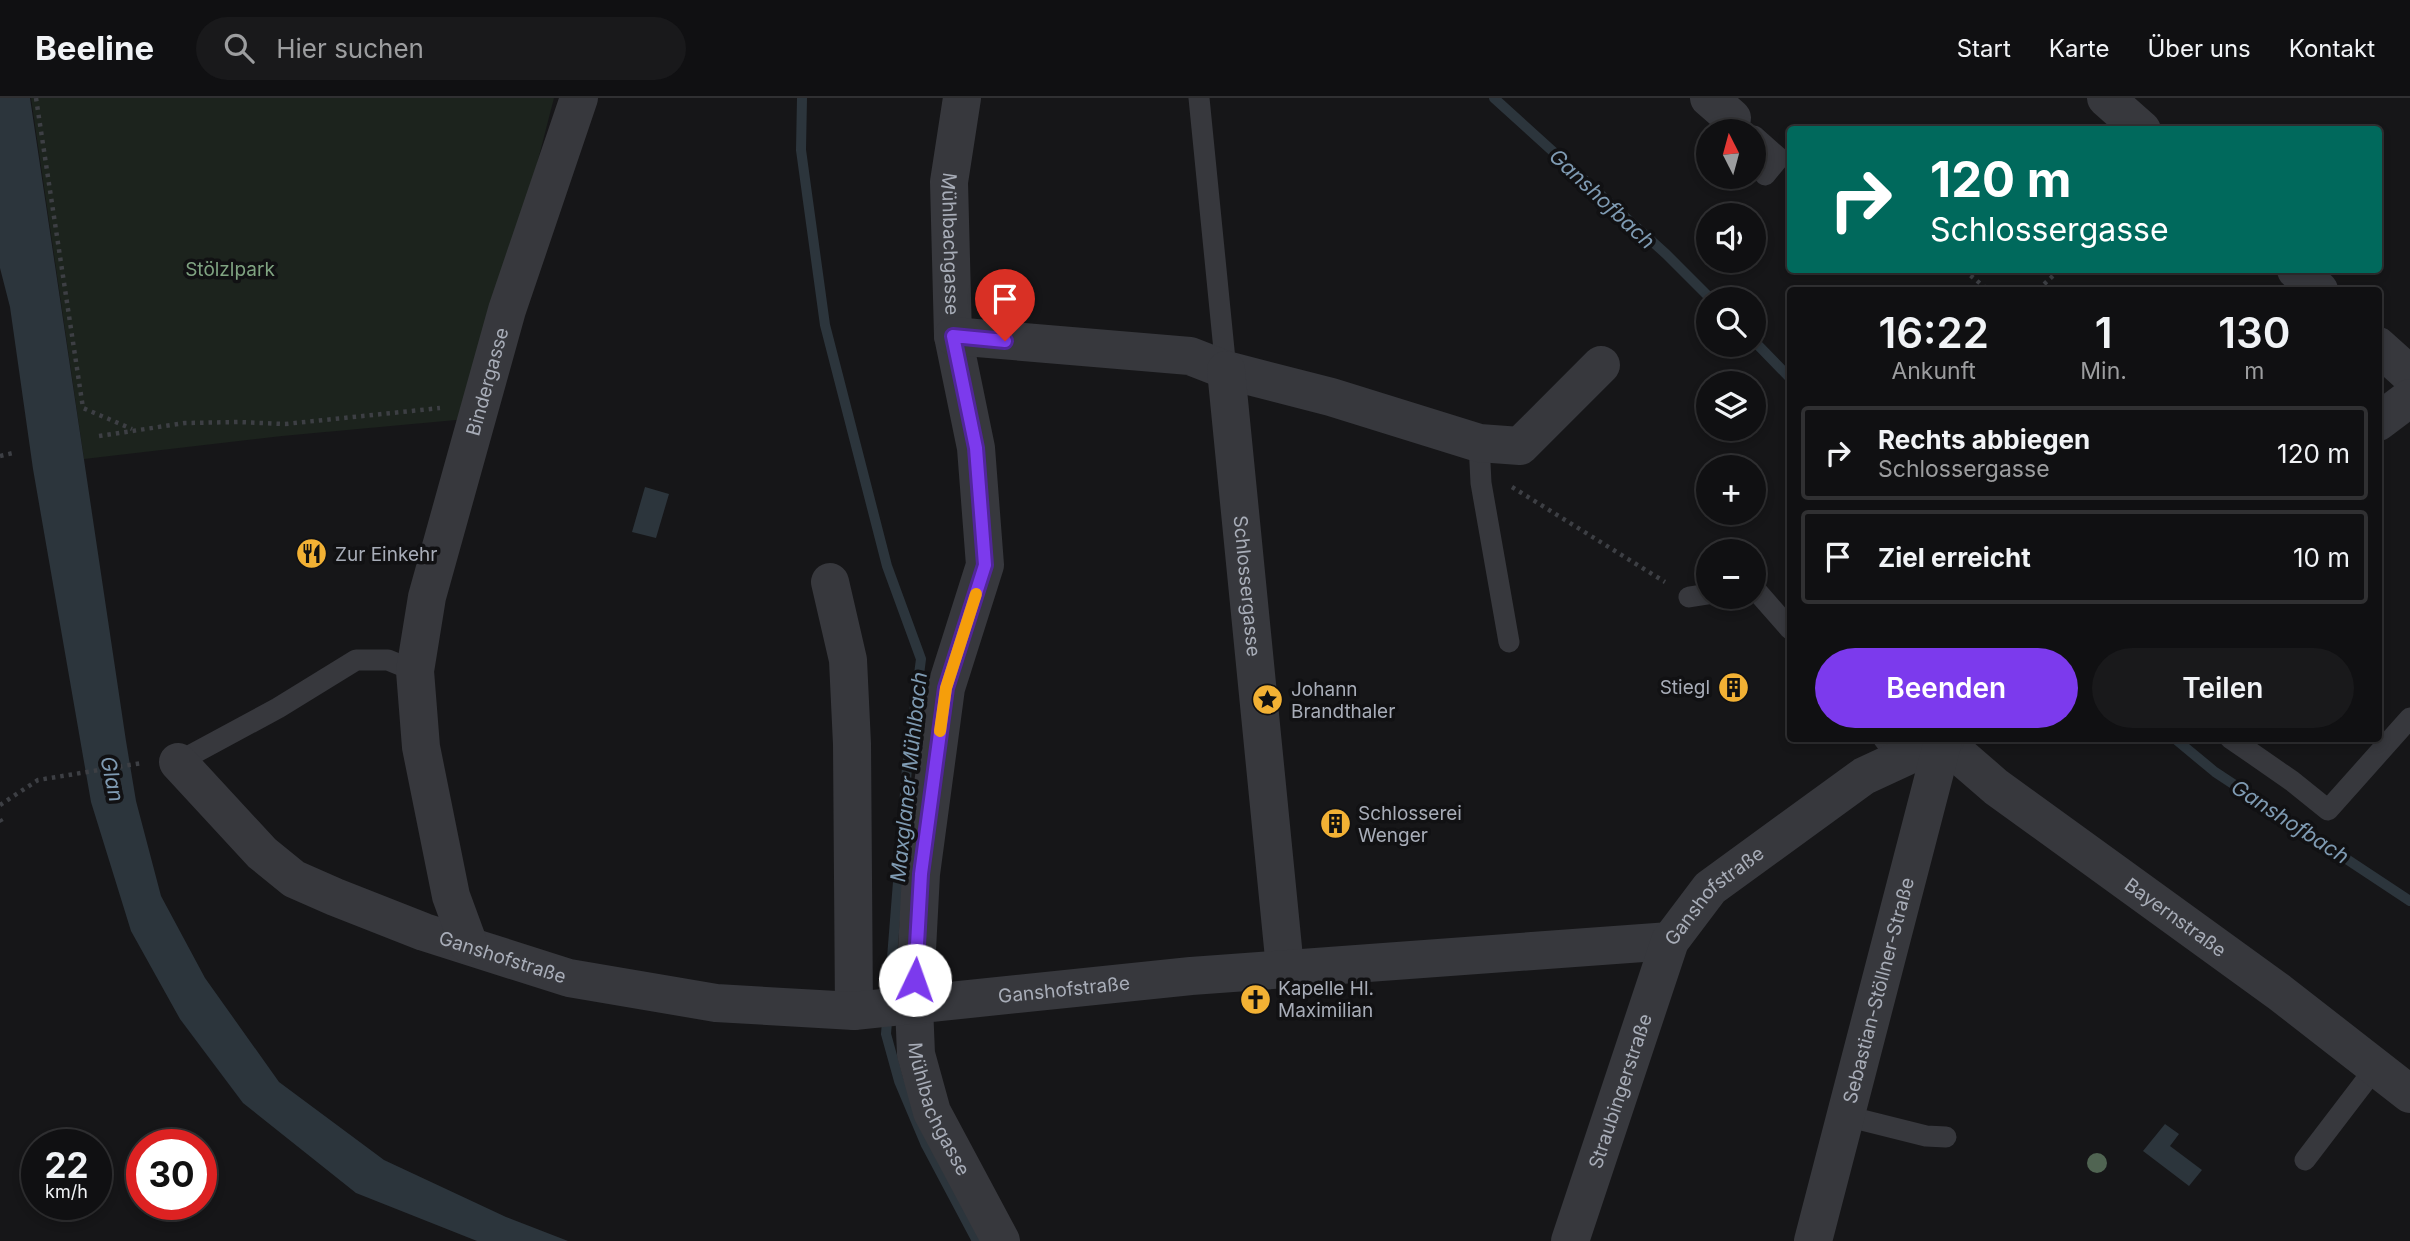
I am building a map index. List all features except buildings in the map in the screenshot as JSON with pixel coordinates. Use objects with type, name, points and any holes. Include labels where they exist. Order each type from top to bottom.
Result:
[{"type":"street","name":"Bindergasse","points":[[469,945],[451,896],[424,760],[415,671],[427,597],[507,310],[579,98]]},
{"type":"street","name":"Mühlbachgasse","points":[[885,1009],[921,874],[946,688],[985,565],[976,448],[953,336],[949,182],[962,98]]},
{"type":"street","points":[[2106,98],[2138,126]]},
{"type":"street","points":[[2299,273],[2316,287]]},
{"type":"street","points":[[953,336],[1190,356],[1226,370],[1331,397],[1479,454],[1520,446],[1601,365]]},
{"type":"street","points":[[2382,350],[2410,375]]},
{"type":"street","name":"Schlossergasse","points":[[1226,370],[1285,968]]},
{"type":"street","points":[[2382,419],[2410,398]]},
{"type":"street","name":"Mühlbachgasse","points":[[831,582],[848,660],[852,744],[885,1009],[916,1054],[932,1112],[1001,1241]]},
{"type":"street","name":"Ganshofstraße","points":[[178,762],[262,853],[294,879],[373,914],[569,978],[716,1003],[885,1009],[1084,986],[1285,968],[1670,941],[1710,888],[1864,776],[1891,749],[1933,742]]},
{"type":"street","name":"Sebastian-Stöllner-Straße","points":[[1813,1241],[1944,742]]},
{"type":"street","name":"Bayernstraße","points":[[1947,742],[1996,787],[2280,992],[2410,1094]]},
{"type":"street","name":"Straubingerstraße","points":[[1570,1241],[1670,941]]},
{"type":"lane","points":[[1199,98],[1226,370]]},
{"type":"lane","points":[[1766,147],[1779,158],[1766,174]]},
{"type":"lane","points":[[1479,454],[1509,642]]},
{"type":"lane","points":[[1766,601],[1787,626]]},
{"type":"lane","points":[[178,762],[278,708],[356,660],[388,660],[415,671]]},
{"type":"lane","points":[[2236,742],[2328,810],[2410,718]]},
{"type":"lane","points":[[2305,1160],[2376,1067]]},
{"type":"lane","points":[[1846,1116],[1926,1136],[1946,1137]]},
{"type":"path","points":[[36,98],[83,408],[134,429]]},
{"type":"path","points":[[1967,273],[1984,287]]},
{"type":"path","points":[[2041,287],[2056,273]]},
{"type":"path","points":[[99,436],[185,423],[285,424],[482,405]]},
{"type":"path","points":[[0,456],[13,453]]},
{"type":"path","points":[[1479,454],[1610,549],[1696,593]]},
{"type":"path","points":[[0,805],[38,780],[138,763]]},
{"type":"path","points":[[0,819],[4,826]]},
{"type":"green space","name":"Stölzlpark","points":[[31,98],[554,98],[506,284],[467,419],[282,436],[84,459]]},
{"type":"water","name":"Glan","points":[[0,98],[30,98],[126,741],[136,801],[161,896],[205,978],[279,1082],[384,1160],[506,1217],[568,1241],[477,1241],[356,1193],[243,1103],[180,1019],[131,931],[91,802],[33,469],[10,307],[0,268]]},
{"type":"water","points":[[645,487],[669,494],[656,538],[632,532]]},
{"type":"water","points":[[2165,1124],[2179,1134],[2170,1146],[2202,1170],[2189,1186],[2143,1151]]},
{"type":"waterway","name":"Maxglaner Mühlbach","points":[[802,98],[801,150],[825,325],[887,566],[921,659],[907,768],[886,1034],[899,1081],[926,1145],[977,1241]]},
{"type":"waterway","name":"Ganshofbach","points":[[1494,98],[1699,287]]},
{"type":"waterway","name":"Ganshofbach","points":[[1766,353],[1787,375]]},
{"type":"waterway","name":"Ganshofbach","points":[[2179,742],[2215,772],[2410,901]]},
{"type":"slow traffic","points":[[940,731],[946,688],[976,594]]},
{"type":"place","name":"Zur Einkehr","points":[[312,554]]},
{"type":"place","name":"Stiegl","points":[[1733,687]]},
{"type":"place","name":"Johann Brandthaler","points":[[1268,700]]},
{"type":"place","name":"Schlosserei Wenger","points":[[1335,824]]},
{"type":"place","name":"Kapelle Hl. Maximilian","points":[[1255,999]]},
{"type":"route","points":[[915,980],[921,874],[946,688],[985,565],[976,448],[953,336],[1005,341]]}]
